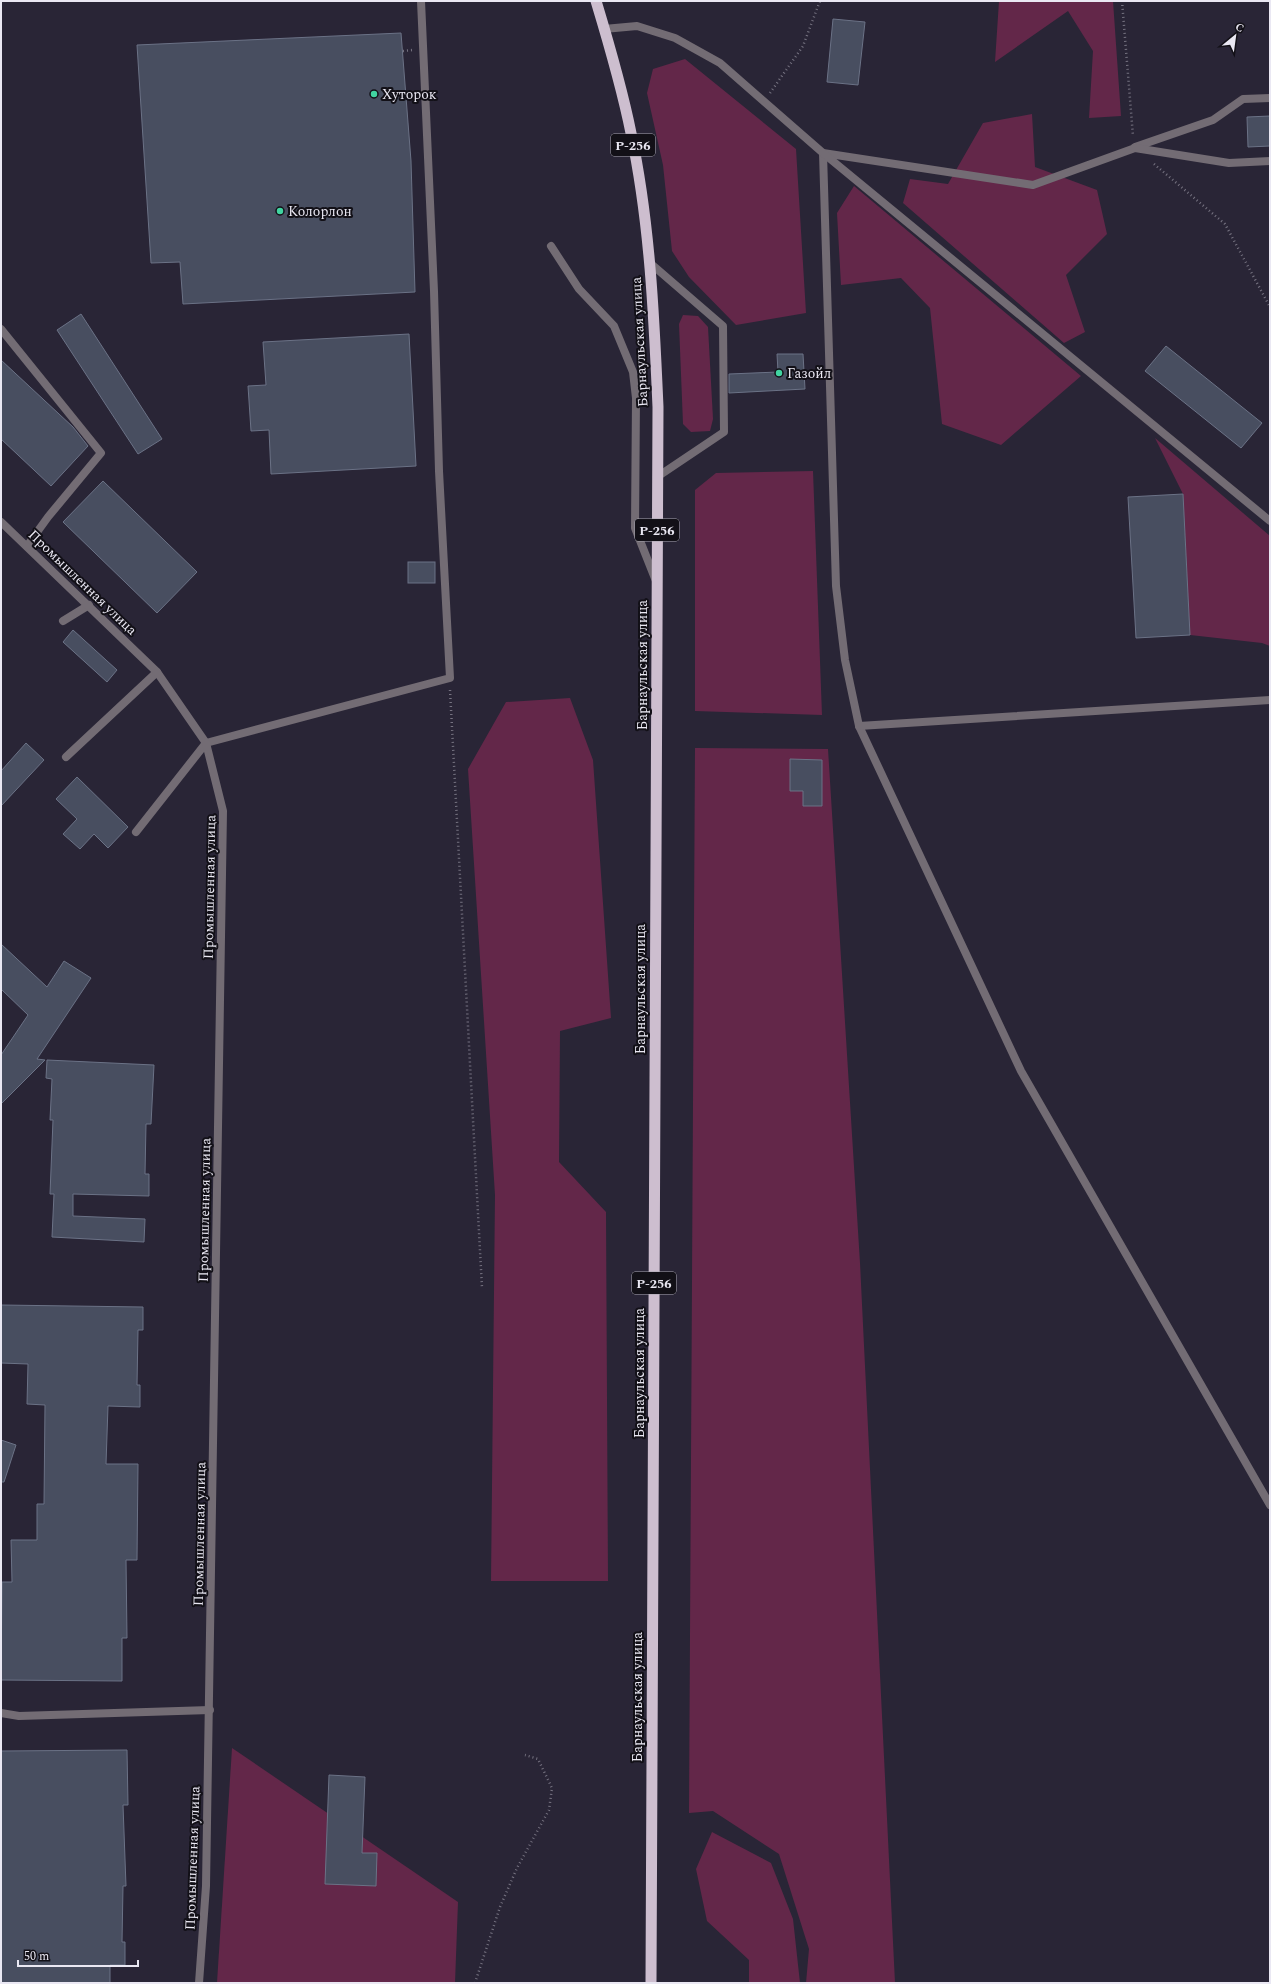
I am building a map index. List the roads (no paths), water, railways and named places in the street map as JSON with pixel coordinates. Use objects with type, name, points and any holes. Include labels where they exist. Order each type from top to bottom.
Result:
[{"type":"highway","name":"Барнаульская улица","points":[[596,1],[631,132],[650,263],[658,407],[651,1983]]},
{"type":"street","points":[[136,832],[206,743],[450,678],[439,471],[434,291],[421,1]]},
{"type":"street","points":[[604,29],[637,26],[675,38],[720,63],[823,153],[1270,521]]},
{"type":"street","points":[[823,153],[1033,185],[1213,120],[1243,99],[1270,98]]},
{"type":"street","points":[[1134,148],[1229,163],[1270,161]]},
{"type":"street","points":[[823,153],[836,586],[845,660],[859,726],[1021,1071],[1270,1505]]},
{"type":"street","points":[[551,246],[579,288],[614,326],[633,372],[636,398],[635,528],[657,584]]},
{"type":"street","points":[[650,263],[722,326],[724,432],[657,477]]},
{"type":"street","points":[[1,329],[101,453],[48,517],[27,546]]},
{"type":"street","name":"Промышленная улица","points":[[1,522],[157,672],[206,743],[223,811],[210,1710],[206,1886],[199,1983]]},
{"type":"street","points":[[63,621],[89,605]]},
{"type":"street","points":[[66,758],[157,672]]},
{"type":"street","points":[[859,726],[1270,700]]},
{"type":"street","points":[[1,1713],[19,1716],[210,1710]]},
{"type":"place","name":"Хуторок","points":[[374,94]]},
{"type":"place","name":"Колорлон","points":[[280,211]]},
{"type":"place","name":"Газойл","points":[[779,373]]}]
